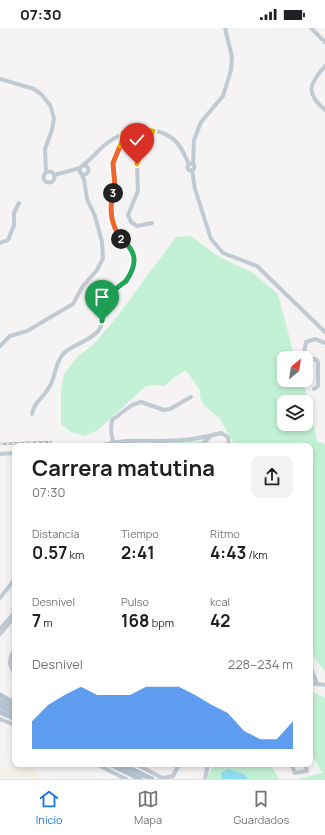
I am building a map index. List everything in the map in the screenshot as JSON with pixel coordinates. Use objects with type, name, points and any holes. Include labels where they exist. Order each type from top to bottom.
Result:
[{"type":"main road","points":[[0,695],[12,702]]},
{"type":"main road","points":[[0,701],[12,707]]},
{"type":"main road","points":[[0,706],[12,712]]},
{"type":"main road","points":[[0,712],[12,718]]},
{"type":"main road","points":[[116,767],[140,779]]},
{"type":"main road","points":[[126,767],[152,779]]},
{"type":"street","points":[[191,164],[194,140],[201,122],[223,96],[231,70],[232,57],[225,28]]},
{"type":"street","points":[[311,28],[325,42]]},
{"type":"street","points":[[325,66],[314,78],[311,88],[312,95],[325,110]]},
{"type":"street","points":[[0,79],[34,89],[41,94],[50,105],[54,118],[52,130],[45,149],[47,166],[51,175],[60,175],[87,167],[88,171]]},
{"type":"street","points":[[80,170],[105,145],[123,133],[142,130],[153,131],[172,138],[181,147],[194,167],[192,170],[195,189],[211,240],[223,253],[257,266],[325,332]]},
{"type":"street","points":[[152,223],[137,226],[131,222],[128,215],[138,191],[137,164],[141,151],[153,131]]},
{"type":"street","points":[[32,414],[33,405],[49,388],[55,368],[63,354],[78,343],[90,338],[99,330],[107,298],[114,289],[125,282],[133,271],[134,256],[129,246],[121,239],[113,228],[110,214],[115,187],[113,163],[123,139],[123,133]]},
{"type":"street","points":[[84,179],[91,160]]},
{"type":"street","points":[[80,170],[85,174],[88,171]]},
{"type":"street","points":[[0,346],[10,336],[27,331],[72,304],[97,270],[102,258],[102,242],[96,216],[88,199],[84,179],[80,170]]},
{"type":"street","points":[[0,243],[8,240],[14,225],[14,213],[19,203]]},
{"type":"street","points":[[314,389],[318,386],[318,363],[317,360],[307,357],[304,353],[304,345],[306,342],[315,339],[325,343]]},
{"type":"street","points":[[111,443],[112,420],[132,405],[141,402],[158,409],[170,410],[191,397]]},
{"type":"street","points":[[120,443],[147,440],[170,440],[210,436],[221,433],[226,435],[230,443]]},
{"type":"street","points":[[203,443],[210,436]]},
{"type":"street","points":[[147,440],[151,443]]},
{"type":"street","points":[[167,443],[170,440]]},
{"type":"street","points":[[0,454],[12,453]]},
{"type":"street","points":[[0,598],[12,583]]},
{"type":"street","points":[[0,629],[12,615]]},
{"type":"street","points":[[0,634],[12,620]]},
{"type":"street","points":[[12,654],[10,664],[12,668]]},
{"type":"street","points":[[313,674],[317,683]]},
{"type":"street","points":[[313,683],[325,685]]},
{"type":"street","points":[[0,719],[12,724]]},
{"type":"street","points":[[102,767],[126,779]]},
{"type":"street","points":[[141,767],[162,779],[173,776],[178,767]]},
{"type":"street","points":[[205,779],[207,767]]},
{"type":"street","points":[[292,767],[295,773],[307,771],[306,767]]},
{"type":"green space","points":[[191,236],[219,257],[253,273],[278,294],[293,351],[277,351],[277,387],[305,387],[306,395],[277,395],[277,431],[313,431],[313,424],[317,441],[325,444],[325,672],[313,655],[313,443],[232,443],[220,419],[204,405],[200,397],[200,390],[186,370],[172,379],[165,386],[146,386],[98,430],[85,436],[71,432],[61,424],[61,392],[64,374],[78,356],[94,344],[119,314],[176,237]]},
{"type":"green space","points":[[202,441],[199,443],[169,442]]},
{"type":"green space","points":[[313,692],[325,698],[325,779],[297,779],[322,773],[313,756]]},
{"type":"green space","points":[[212,767],[272,767],[279,779],[208,779],[208,775]]},
{"type":"sand","points":[[3,767],[30,768],[38,772],[37,779],[7,777],[0,779],[0,770]]},
{"type":"water","points":[[228,769],[244,774],[249,779],[222,779],[221,773]]},
{"type":"railway","points":[[26,443],[51,442]]},
{"type":"railway","points":[[0,444],[12,444]]},
{"type":"route","points":[[102,321],[107,298],[114,289],[125,282],[133,271],[134,256],[129,246],[121,239],[113,228],[110,214],[115,187],[113,163],[123,139],[123,133],[142,130],[153,131],[141,151],[137,164]]}]
